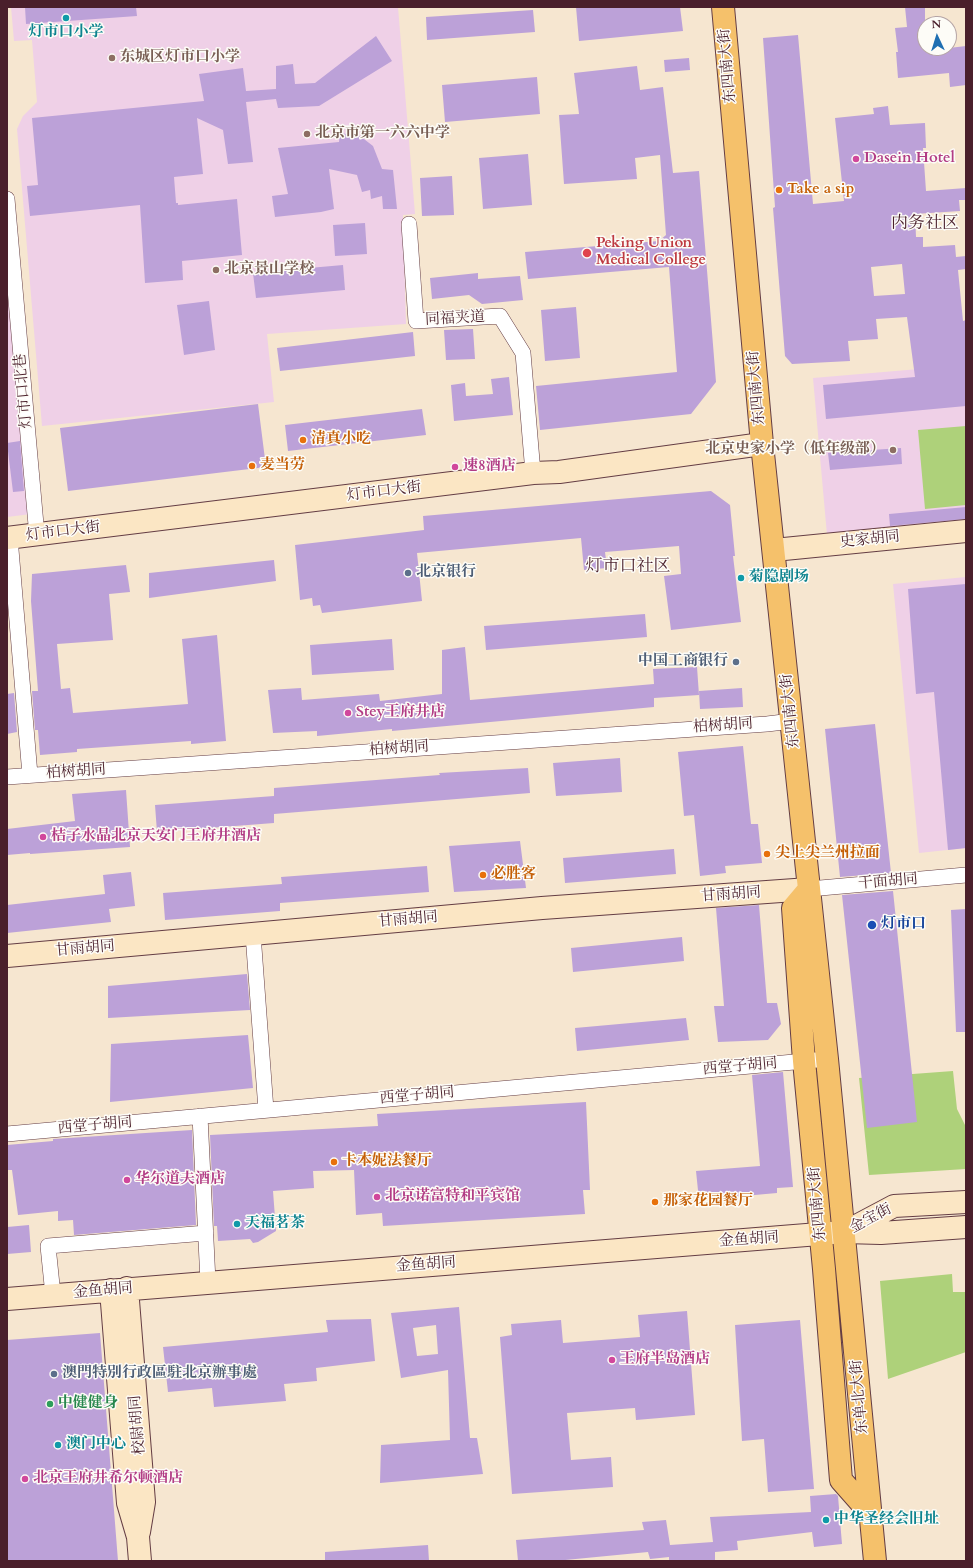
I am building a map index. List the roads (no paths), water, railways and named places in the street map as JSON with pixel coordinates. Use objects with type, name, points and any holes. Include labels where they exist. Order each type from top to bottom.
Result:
[{"type":"main road","name":"东四南大街","points":[[723,7],[762,444],[844,1232]]},
{"type":"main road","name":"东四南大街","points":[[809,889],[794,908],[804,1061],[821,1234],[841,1480],[871,1514]]},
{"type":"main road","name":"东单北大街","points":[[844,1232],[875,1561]]},
{"type":"street","name":"灯市口北巷","points":[[7,199],[37,536]]},
{"type":"street","name":"同福夹道","points":[[409,224],[416,321],[500,316],[523,353],[533,473]]},
{"type":"street","name":"灯市口大街","points":[[8,538],[37,536],[533,473],[559,472],[762,444]]},
{"type":"street","name":"史家胡同","points":[[774,554],[966,531]]},
{"type":"street","points":[[8,538],[30,775]]},
{"type":"street","points":[[774,554],[966,542]]},
{"type":"street","name":"柏树胡同","points":[[7,777],[767,724],[792,721]]},
{"type":"street","name":"干面胡同","points":[[809,889],[966,875]]},
{"type":"street","name":"甘雨胡同","points":[[7,956],[542,908],[809,889]]},
{"type":"street","points":[[253,934],[266,1110]]},
{"type":"street","name":"西堂子胡同","points":[[7,1134],[827,1059]]},
{"type":"street","points":[[200,1116],[208,1282]]},
{"type":"street","name":"金宝街","points":[[844,1232],[894,1206],[966,1202]]},
{"type":"street","name":"金宝街","points":[[844,1232],[881,1233],[966,1227]]},
{"type":"street","name":"金鱼胡同","points":[[7,1299],[844,1232]]},
{"type":"street","points":[[53,1295],[48,1246],[206,1233]]},
{"type":"street","name":"校尉胡同","points":[[119,1289],[144,1502],[138,1537],[140,1561]]},
{"type":"place","name":"灯市口小学","points":[[66,18]]},
{"type":"place","name":"东城区灯市口小学","points":[[112,58]]},
{"type":"place","name":"北京市第一六六中学","points":[[307,134]]},
{"type":"place","name":"Dasein Hotel","points":[[856,159]]},
{"type":"place","name":"Take a sip","points":[[779,190]]},
{"type":"place","name":"Peking Union Medical College","points":[[587,253]]},
{"type":"place","name":"北京景山学校","points":[[216,270]]},
{"type":"place","name":"清真小吃","points":[[303,440]]},
{"type":"place","name":"北京史家小学（低年级部）","points":[[893,450]]},
{"type":"place","name":"麦当劳","points":[[252,466]]},
{"type":"place","name":"速8酒店","points":[[455,467]]},
{"type":"place","name":"北京银行","points":[[408,573]]},
{"type":"place","name":"菊隐剧场","points":[[741,578]]},
{"type":"place","name":"中国工商银行","points":[[736,662]]},
{"type":"place","name":"Stey王府井店","points":[[348,713]]},
{"type":"place","name":"桔子水晶北京天安门王府井酒店","points":[[43,837]]},
{"type":"place","name":"尖上尖兰州拉面","points":[[767,854]]},
{"type":"place","name":"必胜客","points":[[483,875]]},
{"type":"place","name":"灯市口","points":[[872,925]]},
{"type":"place","name":"卡本妮法餐厅","points":[[334,1162]]},
{"type":"place","name":"华尔道夫酒店","points":[[127,1180]]},
{"type":"place","name":"北京诺富特和平宾馆","points":[[377,1197]]},
{"type":"place","name":"那家花园餐厅","points":[[655,1202]]},
{"type":"place","name":"天福茗茶","points":[[237,1224]]},
{"type":"place","name":"王府半岛酒店","points":[[612,1360]]},
{"type":"place","name":"澳門特別行政區駐北京辦事處","points":[[54,1374]]},
{"type":"place","name":"中健健身","points":[[50,1404]]},
{"type":"place","name":"澳门中心","points":[[58,1445]]},
{"type":"place","name":"北京王府井希尔顿酒店","points":[[25,1479]]},
{"type":"place","name":"中华圣经会旧址","points":[[826,1520]]},
{"type":"district","name":"内务社区","points":[[925,224]]},
{"type":"district","name":"灯市口社区","points":[[628,567]]}]
